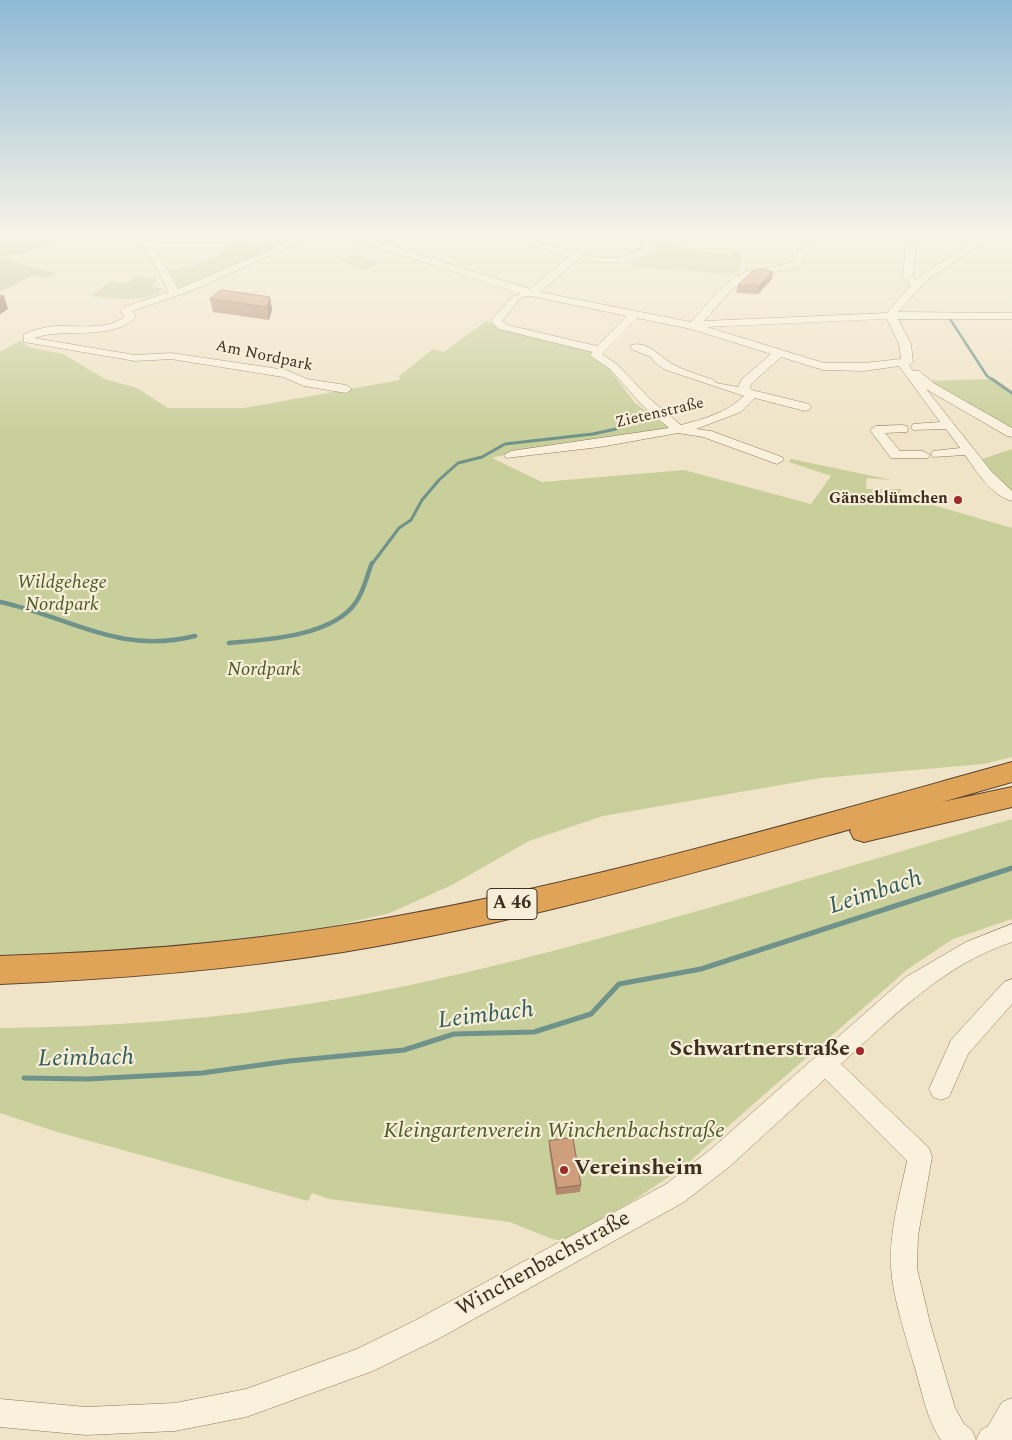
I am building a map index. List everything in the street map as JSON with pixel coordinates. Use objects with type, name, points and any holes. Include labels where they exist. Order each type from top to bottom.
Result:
[{"type":"highway","name":"A 46","points":[[0,970],[118,965],[189,958],[343,938],[450,919],[653,871],[1012,772]]},
{"type":"highway","name":"A 46","points":[[0,986],[170,977],[329,956],[498,923],[718,865],[1012,796]]},
{"type":"street","name":"Am Nordpark","points":[[155,300],[125,311],[131,316],[120,326],[51,329],[33,333],[28,336],[28,340],[135,358],[171,356],[286,374],[304,382],[346,389]]},
{"type":"street","points":[[518,300],[496,321],[497,323],[503,327],[604,346],[631,347],[656,355],[661,364],[683,375],[714,385],[805,407]]},
{"type":"street","points":[[554,300],[693,326],[778,353],[834,367],[903,364],[907,362],[909,356],[894,320],[897,306],[902,300]]},
{"type":"street","points":[[693,326],[717,300]]},
{"type":"street","points":[[897,306],[918,315]]},
{"type":"street","points":[[635,314],[596,355],[598,359],[614,367],[646,402],[680,430],[716,437],[777,460]]},
{"type":"street","points":[[693,326],[715,322],[894,320],[918,315],[1012,316]]},
{"type":"street","points":[[993,316],[1012,321]]},
{"type":"street","name":"Zietenstraße","points":[[511,455],[594,445],[680,430],[736,409],[749,400],[750,397],[744,388],[745,383],[778,353]]},
{"type":"street","points":[[903,364],[916,387],[950,425],[998,486],[1012,497]]},
{"type":"street","points":[[903,364],[931,387],[1012,433]]},
{"type":"street","points":[[917,427],[950,425]]},
{"type":"street","points":[[902,428],[876,430],[896,455],[923,455]]},
{"type":"street","points":[[938,454],[970,451]]},
{"type":"street","name":"Winchenbachstraße","points":[[0,1413],[86,1421],[175,1417],[246,1403],[363,1360],[444,1320],[675,1193],[720,1158],[914,984],[974,947],[1012,933]]},
{"type":"street","points":[[941,1089],[959,1047],[1012,989]]},
{"type":"street","points":[[825,1064],[920,1157],[905,1236],[904,1268],[916,1323],[941,1408],[947,1424],[954,1434],[962,1440]]},
{"type":"street","points":[[991,1440],[998,1436],[1012,1412]]},
{"type":"green space","name":"Nordpark","points":[[486,321],[497,327],[592,349],[596,360],[610,370],[635,403],[669,428],[583,443],[523,450],[492,458],[542,482],[684,470],[811,504],[831,476],[789,462],[791,459],[892,480],[867,478],[866,489],[902,489],[898,495],[1012,528],[1012,757],[984,764],[821,778],[603,816],[529,841],[452,885],[390,913],[281,938],[100,955],[0,957],[0,352],[21,340],[28,347],[63,354],[105,379],[137,388],[168,408],[244,408],[400,380],[399,376],[433,349],[444,352]]},
{"type":"green space","points":[[990,379],[1012,394],[1012,432],[925,381]]},
{"type":"green space","points":[[1012,449],[1012,494],[979,460]]},
{"type":"green space","name":"Kleingartenverein Winchenbachstraße","points":[[1012,819],[1012,919],[953,939],[908,969],[684,1167],[634,1200],[563,1241],[552,1239],[510,1222],[329,1199],[312,1193],[308,1201],[57,1132],[0,1113],[0,1028],[164,1021],[246,1013],[377,992],[477,970],[575,945]]},
{"type":"building","points":[[219,300],[269,300],[267,307]]},
{"type":"building","name":"Vereinsheim","points":[[573,1138],[581,1185],[557,1188],[549,1141]]},
{"type":"waterway","name":"Leimbach","points":[[950,319],[987,376],[993,380]]},
{"type":"waterway","name":"Leimbach","points":[[992,379],[1012,393]]},
{"type":"waterway","points":[[372,564],[399,528],[411,520],[422,500],[439,480],[458,463],[482,457],[505,444],[593,434],[616,429]]},
{"type":"waterway","points":[[229,643],[280,638],[316,629],[332,622],[346,613],[359,598],[372,563]]},
{"type":"waterway","points":[[0,602],[118,638],[142,641],[167,641],[195,636]]},
{"type":"waterway","name":"Leimbach","points":[[24,1078],[88,1079],[202,1073],[289,1061],[404,1050],[454,1034],[534,1032],[591,1014],[619,984],[701,969],[1012,868]]},
{"type":"place","name":"Gänseblümchen","points":[[958,500]]},
{"type":"place","name":"Schwartnerstraße","points":[[860,1051]]},
{"type":"place","name":"Vereinsheim","points":[[564,1170]]},
{"type":"park label","name":"Wildgehege Nordpark","points":[[62,595]]}]
